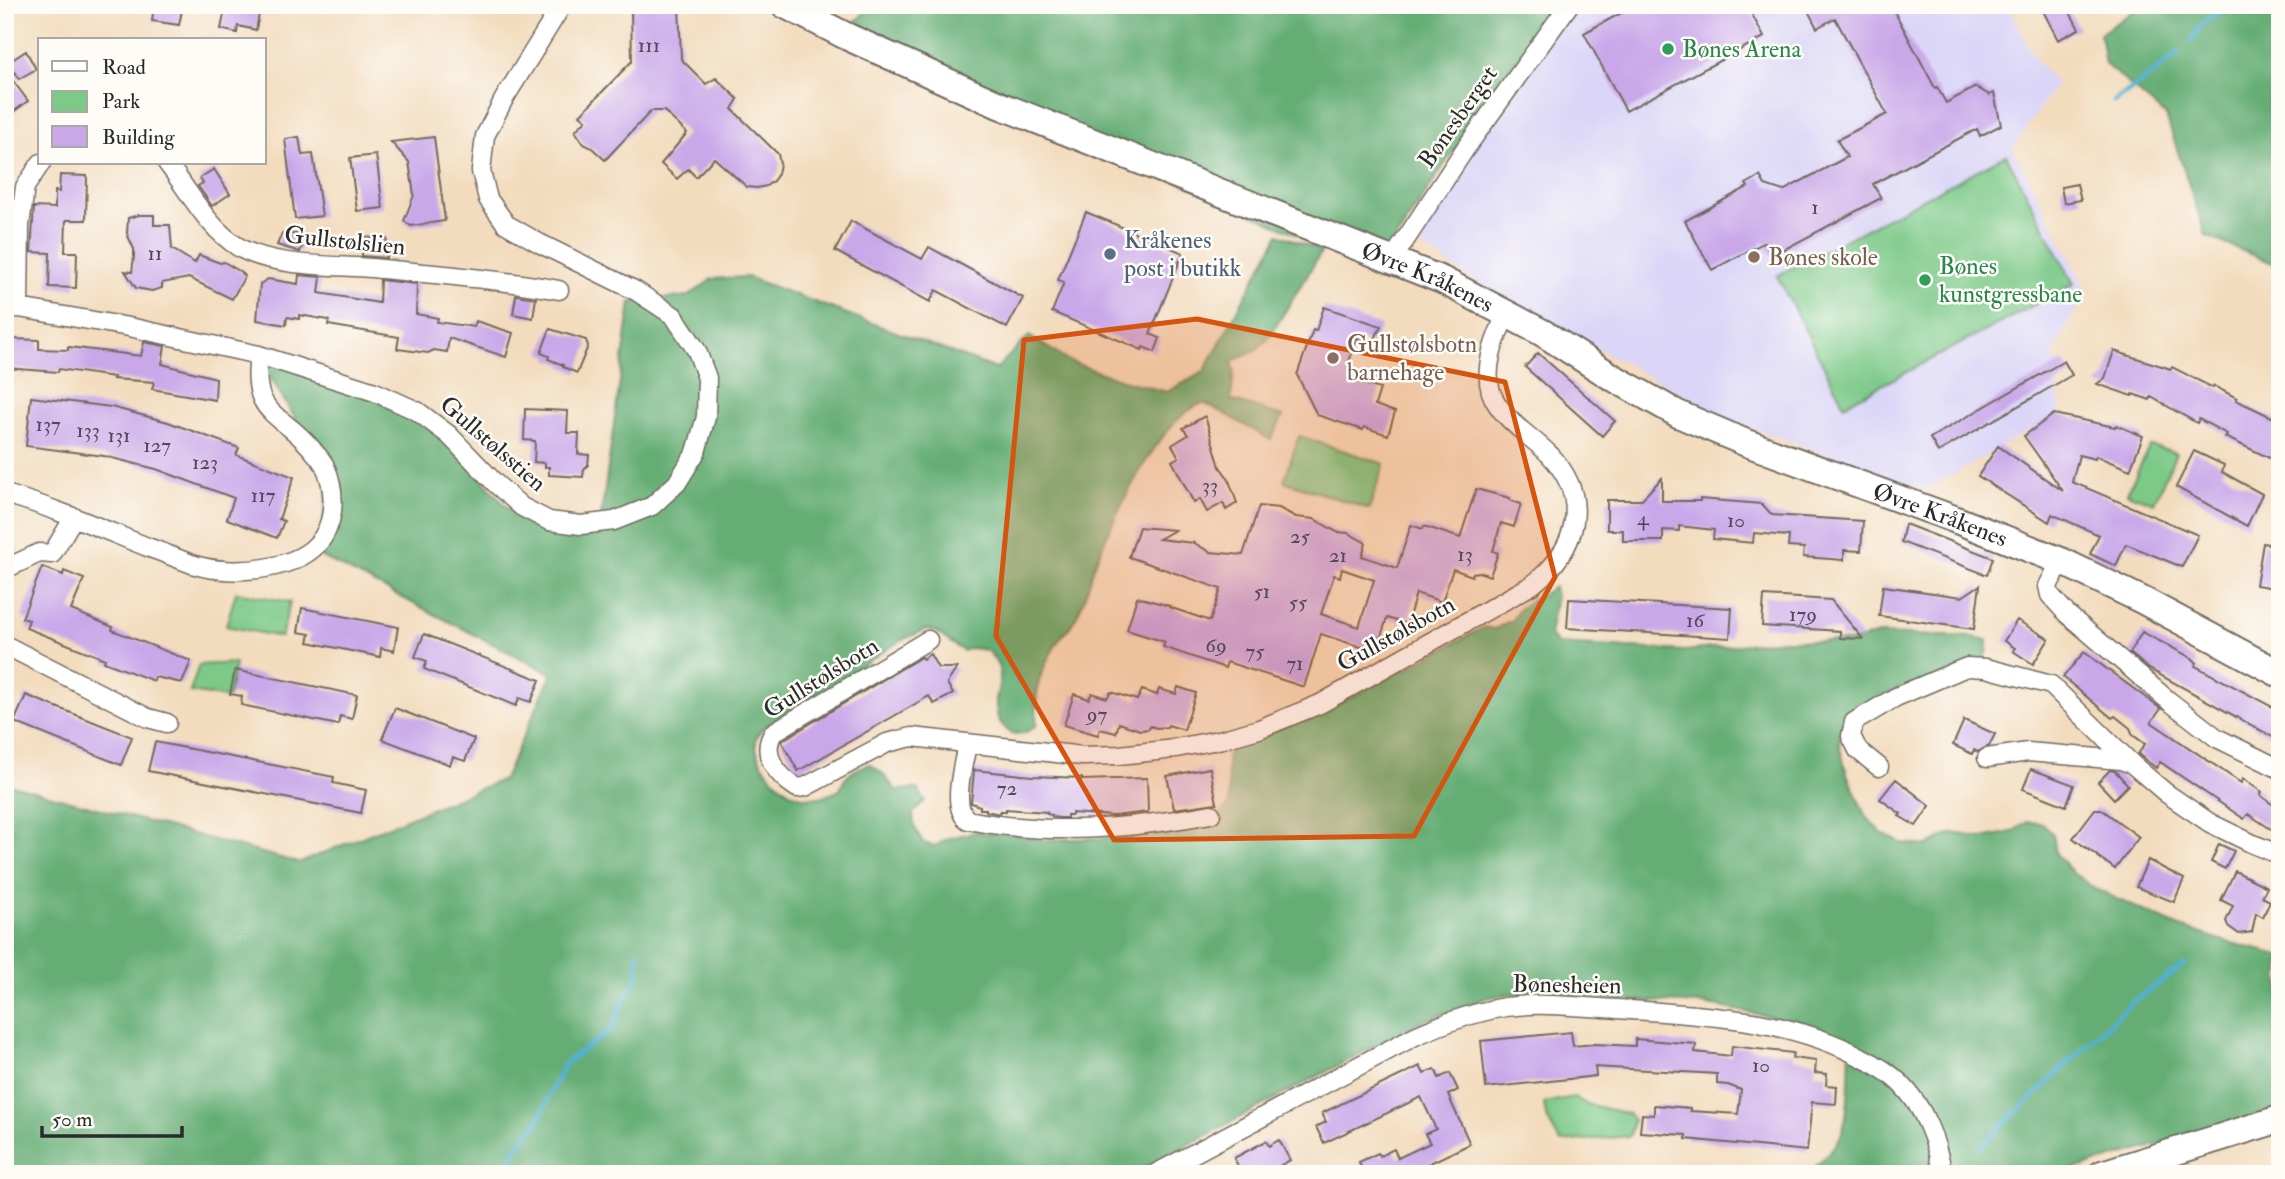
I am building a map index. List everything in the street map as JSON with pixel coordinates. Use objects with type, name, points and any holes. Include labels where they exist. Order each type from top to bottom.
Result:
[{"type":"main road","name":"Øvre Kråkenes","points":[[785,5],[848,37],[999,105],[1443,281],[1544,333],[1646,396],[1718,432],[2061,561],[2142,600],[2280,674]]},
{"type":"main road","points":[[2117,1171],[2280,1119]]},
{"type":"street","name":"Gullstølsstien","points":[[258,355],[375,392],[417,411],[449,435],[495,484],[513,499],[549,520],[581,525],[614,521],[652,506],[677,483],[696,452],[706,417],[707,378],[697,351],[674,316],[655,303],[506,224],[488,199],[481,171],[485,136],[504,99],[562,5]]},
{"type":"street","name":"Bønesberget","points":[[1392,260],[1465,149],[1569,5]]},
{"type":"street","points":[[5,495],[40,504],[196,565],[225,570],[262,568],[292,562],[312,550],[330,523],[333,489],[324,464],[306,441],[271,413],[260,397],[255,377],[258,355],[130,327],[12,309],[25,187],[40,164]]},
{"type":"street","name":"Gullstølslien","points":[[168,164],[212,226],[240,247],[259,256],[323,267],[495,279],[559,290]]},
{"type":"street","name":"Gullstølsbotn","points":[[928,640],[774,732],[767,749],[773,764],[785,781],[797,788],[820,781],[898,738],[912,737],[1083,756],[1119,755],[1197,745],[1259,729],[1300,714],[1342,693],[1532,585],[1550,572],[1572,537],[1575,508],[1565,474],[1503,411],[1492,395],[1488,381],[1489,363],[1506,314]]},
{"type":"street","points":[[5,569],[40,554],[52,554],[74,517]]},
{"type":"street","points":[[2061,561],[2048,586],[2050,595],[2067,614],[2217,738],[2280,768]]},
{"type":"street","points":[[5,645],[148,718],[167,723]]},
{"type":"street","points":[[1879,767],[1858,750],[1850,736],[1854,722],[1896,698],[1967,667],[2036,679],[2051,685],[2132,764],[2166,793],[2210,823],[2280,855]]},
{"type":"street","points":[[967,744],[958,794],[959,810],[968,820],[1046,831],[1144,826],[1211,814]]},
{"type":"street","points":[[1987,758],[2028,752],[2121,760],[2132,764]]},
{"type":"street","name":"Bønesheien","points":[[1155,1174],[1376,1055],[1440,1025],[1484,1011],[1534,1005],[1649,1011],[1764,1022],[1825,1039],[1871,1062],[1903,1085],[1927,1121],[1943,1174]]},
{"type":"highlighted area","points":[[1197,319],[1505,382],[1555,577],[1414,836],[1114,840],[996,636],[1024,340]]},
{"type":"shaded area","name":"Bønes skole","points":[[1569,5],[2008,5],[2034,57],[2056,84],[2013,148],[2086,289],[2054,352],[2060,412],[1927,490],[1725,418],[1470,278],[1406,236]]},
{"type":"green space","points":[[872,5],[1560,5],[1483,106],[1391,246],[1364,264],[845,32]]},
{"type":"green space","points":[[2142,5],[2280,5],[2280,266],[2206,236],[2166,116],[2105,64],[2100,34]]},
{"type":"green space","name":"Bønes kunstgressbane","points":[[2006,155],[2074,284],[1844,405],[1777,276]]},
{"type":"green space","points":[[1279,234],[1322,251],[1268,339],[1256,350],[1232,361],[1234,372],[1231,400],[1283,416],[1271,440],[1203,403],[1187,412],[1155,447],[1115,519],[1097,559],[1079,612],[1056,644],[1040,678],[1036,726],[1024,733],[1012,734],[1000,722],[996,708],[999,668],[987,650],[971,648],[963,651],[936,632],[927,629],[902,640],[764,727],[757,736],[758,754],[769,774],[777,782],[803,797],[822,796],[840,790],[851,773],[870,764],[882,773],[896,790],[918,789],[925,801],[913,813],[914,826],[923,843],[935,846],[947,839],[974,832],[1043,840],[1102,838],[1159,832],[1218,818],[1229,804],[1227,758],[1229,751],[1239,744],[1331,708],[1484,627],[1495,629],[1512,620],[1520,608],[1554,587],[1556,596],[1549,635],[1558,644],[1685,651],[1783,640],[1850,642],[1879,634],[1973,637],[1988,640],[1988,650],[1982,662],[1898,689],[1856,711],[1842,726],[1839,744],[1847,774],[1865,815],[1881,833],[1901,843],[1925,846],[1953,833],[1983,838],[2012,832],[2027,822],[2043,823],[2053,835],[2056,854],[2073,873],[2095,889],[2177,926],[2280,955],[2280,1109],[2058,1174],[1809,1174],[1835,1145],[1842,1132],[1849,1092],[1850,1039],[1804,1023],[1703,1004],[1510,994],[1487,998],[1420,1022],[1133,1174],[5,1174],[5,783],[299,863],[504,779],[552,674],[320,556],[329,475],[258,357],[425,417],[515,516],[599,531],[631,302],[689,296],[712,279],[747,277],[996,369],[1029,336],[1071,362],[1167,392],[1204,372]]},
{"type":"green space","points":[[1299,436],[1384,464],[1369,509],[1284,481]]},
{"type":"green space","points":[[2150,446],[2176,453],[2154,503],[2127,493]]},
{"type":"green space","points":[[236,592],[290,602],[281,637],[226,626]]},
{"type":"green space","points":[[235,663],[228,698],[190,692],[199,665]]},
{"type":"green space","points":[[1574,1097],[1586,1104],[1629,1114],[1633,1120],[1630,1136],[1560,1142],[1546,1116],[1544,1103]]},
{"type":"building","points":[[154,5],[183,5],[179,25],[152,21]]},
{"type":"building","points":[[226,5],[260,9],[256,30],[238,26],[237,33],[221,29]]},
{"type":"building","points":[[638,5],[679,5],[681,59],[706,84],[716,78],[738,99],[732,109],[778,154],[780,164],[773,181],[766,186],[747,187],[714,158],[696,177],[688,169],[677,179],[661,164],[687,133],[664,111],[651,111],[605,160],[584,144],[575,131],[586,120],[580,115],[632,61],[631,8],[638,8]]},
{"type":"building","name":"Bønes Arena","points":[[1636,5],[1747,5],[1764,37],[1626,111],[1584,33]]},
{"type":"building","points":[[1805,5],[1891,5],[1935,88],[1937,87],[1946,103],[1976,87],[1989,95],[1994,93],[2001,125],[1980,136],[1977,129],[1873,184],[1881,198],[1772,256],[1765,242],[1712,270],[1685,221],[1748,187],[1746,184],[1760,176],[1765,185],[1783,191],[1847,157],[1837,140],[1887,114],[1835,18],[1817,28]]},
{"type":"building","points":[[2040,5],[2066,5],[2079,29],[2058,40]]},
{"type":"building","points":[[26,51],[36,69],[19,79],[9,62]]},
{"type":"building","points":[[5,70],[28,101],[5,118]]},
{"type":"building","points":[[299,137],[302,155],[313,154],[322,216],[295,219],[285,139]]},
{"type":"building","points":[[434,137],[445,221],[411,226],[404,221],[414,195],[409,162],[391,142]]},
{"type":"building","points":[[376,155],[383,208],[357,211],[350,158]]},
{"type":"building","points":[[214,169],[230,194],[212,206],[198,186],[203,183],[200,178]]},
{"type":"building","points":[[60,175],[87,176],[86,220],[66,220],[65,252],[77,252],[76,288],[49,287],[50,253],[31,252],[34,207],[55,208],[55,191],[59,192]]},
{"type":"building","points":[[2077,184],[2081,200],[2064,203],[2061,187]]},
{"type":"building","points":[[1086,212],[1183,253],[1150,334],[1160,338],[1155,352],[1143,347],[1142,350],[1052,312],[1064,282],[1058,280]]},
{"type":"building","points":[[154,215],[154,225],[170,225],[172,249],[195,263],[199,255],[224,262],[241,272],[245,276],[232,299],[189,278],[162,283],[162,288],[152,291],[136,288],[125,271],[132,272],[134,257],[134,249],[127,234],[128,218]]},
{"type":"building","points":[[851,221],[922,259],[929,247],[1023,298],[1007,328],[936,290],[930,302],[835,251]]},
{"type":"building","points":[[282,233],[307,235],[300,252],[277,245]]},
{"type":"building","points":[[363,237],[387,239],[386,258],[362,256]]},
{"type":"building","points":[[299,275],[321,277],[319,293],[379,303],[380,280],[417,284],[416,314],[438,318],[437,322],[474,327],[476,321],[513,333],[506,357],[449,338],[447,352],[434,350],[428,353],[397,349],[399,337],[328,325],[329,320],[299,315],[299,319],[287,317],[286,325],[257,320],[260,284],[268,279],[298,284]]},
{"type":"building","points":[[516,295],[536,298],[533,318],[513,314]]},
{"type":"building","points":[[1324,307],[1381,326],[1373,343],[1357,338],[1348,365],[1355,381],[1380,389],[1375,405],[1395,412],[1388,435],[1317,415],[1297,375]]},
{"type":"building","points":[[550,329],[586,340],[588,346],[577,373],[541,353]]},
{"type":"building","points":[[11,339],[39,340],[39,349],[68,350],[68,347],[141,356],[144,342],[165,346],[162,364],[216,378],[215,400],[152,389],[154,382],[113,379],[114,377],[59,369],[58,372],[5,368],[5,347],[11,348]]},
{"type":"building","points":[[2114,351],[2171,369],[2172,367],[2280,421],[2280,463],[2225,437],[2227,434],[2199,419],[2197,423],[2151,397],[2150,400],[2133,394],[2132,396],[2097,384],[2105,378]]},
{"type":"building","points":[[1538,353],[1615,421],[1602,436],[1525,367]]},
{"type":"building","points":[[2064,361],[2072,375],[1938,452],[1930,438]]},
{"type":"building","points":[[31,397],[111,407],[168,422],[239,448],[236,455],[294,477],[279,519],[284,521],[277,538],[227,519],[234,498],[156,469],[104,456],[26,446]]},
{"type":"building","points":[[525,409],[568,411],[567,433],[579,433],[578,454],[589,455],[583,477],[549,475],[549,467],[545,467],[545,463],[534,462],[535,441],[524,440]]},
{"type":"building","points":[[2054,414],[2115,427],[2116,425],[2143,436],[2130,470],[2096,456],[2095,459],[2079,455],[2072,482],[2198,535],[2182,567],[2126,544],[2116,566],[2090,554],[2099,535],[2052,514],[2049,522],[1978,476],[1998,446],[2063,491],[2024,436]]},
{"type":"building","points":[[1205,416],[1220,467],[1228,478],[1237,503],[1226,510],[1223,503],[1207,512],[1200,499],[1194,503],[1172,461],[1179,457],[1172,445],[1188,435],[1183,428]]},
{"type":"building","points":[[2194,451],[2224,465],[2222,472],[2262,494],[2247,526],[2176,487]]},
{"type":"building","points":[[1662,478],[1662,501],[1700,499],[1762,504],[1772,515],[1863,521],[1861,551],[1844,550],[1844,560],[1803,557],[1804,548],[1788,547],[1789,536],[1754,533],[1753,543],[1713,539],[1714,530],[1679,526],[1679,531],[1663,530],[1663,541],[1623,541],[1623,530],[1607,530],[1607,500],[1641,500]]},
{"type":"building","points":[[1476,489],[1510,498],[1509,500],[1521,504],[1514,527],[1501,523],[1493,551],[1498,553],[1490,576],[1479,572],[1473,573],[1472,576],[1453,569],[1442,602],[1416,593],[1407,624],[1387,618],[1376,652],[1321,634],[1304,687],[1227,662],[1225,668],[1163,647],[1165,642],[1127,630],[1137,597],[1210,621],[1221,589],[1129,557],[1139,527],[1175,530],[1159,539],[1194,543],[1210,552],[1243,555],[1259,506],[1279,508],[1296,517],[1314,519],[1337,532],[1348,533],[1366,543],[1362,556],[1397,568],[1411,525],[1423,529],[1424,526],[1460,538]],"holes":[[[1342,569],[1374,580],[1359,627],[1321,614],[1334,575],[1340,577]]]},
{"type":"building","points":[[1905,524],[1993,558],[1987,575],[1901,542]]},
{"type":"building","points":[[2263,543],[2280,546],[2280,589],[2256,585]]},
{"type":"building","points":[[42,567],[63,575],[64,571],[84,579],[71,610],[113,627],[112,630],[191,661],[182,683],[155,677],[154,681],[26,628],[29,620],[22,618]]},
{"type":"building","points":[[1980,585],[1974,629],[1879,616],[1883,586],[1962,597]]},
{"type":"building","points":[[1764,596],[1831,600],[1863,639],[1840,638],[1840,631],[1762,626]]},
{"type":"building","points":[[1569,599],[1732,608],[1730,638],[1567,628]]},
{"type":"building","points":[[302,608],[398,627],[394,651],[381,648],[380,657],[308,642],[310,634],[298,632]]},
{"type":"building","points":[[2017,620],[2049,639],[2033,664],[2013,651],[2015,648],[2004,641]]},
{"type":"building","points":[[2142,632],[2192,658],[2197,663],[2195,666],[2280,711],[2280,741],[2149,669],[2130,653]]},
{"type":"building","points":[[424,634],[540,680],[531,702],[519,698],[516,706],[424,669],[427,661],[415,657]]},
{"type":"building","points":[[2084,652],[2161,709],[2151,722],[2241,783],[2243,779],[2262,792],[2260,795],[2280,810],[2280,835],[2248,814],[2244,819],[2160,762],[2156,768],[2138,754],[2145,744],[2133,735],[2130,728],[2115,716],[2112,718],[2063,677]]},
{"type":"building","points":[[930,654],[938,668],[957,668],[947,683],[953,694],[934,704],[929,696],[798,771],[783,740]]},
{"type":"building","points":[[235,670],[357,695],[352,719],[340,716],[338,725],[241,705],[242,696],[230,694]]},
{"type":"building","points":[[1178,687],[1196,693],[1184,730],[1168,725],[1157,728],[1150,726],[1149,729],[1140,730],[1119,723],[1116,733],[1100,729],[1098,735],[1064,725],[1074,694],[1089,699],[1092,693],[1107,698],[1111,692],[1137,700],[1142,690],[1157,695],[1159,689],[1176,694]]},
{"type":"building","points":[[26,695],[132,737],[121,765],[14,722]]},
{"type":"building","points":[[395,708],[474,739],[465,761],[453,757],[450,765],[382,739]]},
{"type":"building","points":[[1964,720],[1995,734],[1989,746],[1978,752],[1974,750],[1972,754],[1953,745]]},
{"type":"building","points":[[155,742],[334,777],[333,783],[366,790],[361,813],[148,771]]},
{"type":"building","points":[[1210,768],[1217,803],[1174,809],[1167,776]]},
{"type":"building","points":[[2031,769],[2074,785],[2066,806],[2023,789]]},
{"type":"building","points":[[974,770],[1082,780],[1147,778],[1148,812],[1114,816],[1072,813],[1067,815],[1067,818],[1059,818],[1052,817],[1047,812],[1006,809],[1000,811],[1000,814],[986,811],[971,803]]},
{"type":"building","points":[[2110,770],[2115,771],[2128,785],[2114,799],[2098,782]]},
{"type":"building","points":[[1896,779],[1930,806],[1916,826],[1899,816],[1901,814],[1880,799]]},
{"type":"building","points":[[2095,809],[2101,809],[2139,837],[2115,869],[2073,838]]},
{"type":"building","points":[[2219,844],[2234,851],[2225,869],[2211,862]]},
{"type":"building","points":[[2148,860],[2184,879],[2174,902],[2136,887]]},
{"type":"building","points":[[2235,871],[2267,887],[2262,897],[2270,901],[2263,917],[2256,913],[2252,932],[2239,934],[2228,926],[2226,921],[2233,906],[2221,900]]},
{"type":"building","points":[[1571,1032],[1573,1046],[1635,1046],[1635,1039],[1696,1044],[1695,1052],[1731,1056],[1732,1046],[1793,1053],[1792,1058],[1816,1061],[1815,1073],[1827,1074],[1826,1085],[1837,1086],[1836,1104],[1812,1102],[1807,1151],[1686,1139],[1686,1135],[1640,1132],[1642,1114],[1654,1115],[1654,1105],[1690,1108],[1690,1111],[1738,1114],[1741,1090],[1717,1084],[1717,1074],[1595,1067],[1596,1076],[1486,1088],[1481,1041]]},
{"type":"building","points":[[1420,1066],[1424,1074],[1435,1069],[1439,1078],[1450,1073],[1458,1090],[1448,1095],[1470,1144],[1407,1174],[1364,1174],[1359,1162],[1378,1153],[1380,1156],[1394,1149],[1398,1158],[1430,1143],[1425,1134],[1436,1129],[1421,1097],[1324,1143],[1316,1127],[1326,1122],[1322,1113]]},
{"type":"building","points":[[1279,1140],[1290,1160],[1265,1174],[1242,1174],[1234,1158],[1266,1141],[1269,1146]]},
{"type":"waterway","points":[[2192,40],[2201,24],[2231,5]]},
{"type":"waterway","points":[[2114,102],[2178,53]]},
{"type":"waterway","points":[[503,1174],[518,1145],[539,1121],[565,1063],[612,1029],[638,976],[638,952]]},
{"type":"waterway","points":[[1981,1146],[2131,1003],[2184,965]]},
{"type":"place","name":"Bønes Arena","points":[[1668,49]]},
{"type":"place","name":"Kråkenes post i butikk","points":[[1110,254]]},
{"type":"place","name":"Bønes skole","points":[[1754,257]]},
{"type":"place","name":"Bønes kunstgressbane","points":[[1925,280]]},
{"type":"place","name":"Gullstølsbotn barnehage","points":[[1333,358]]}]
